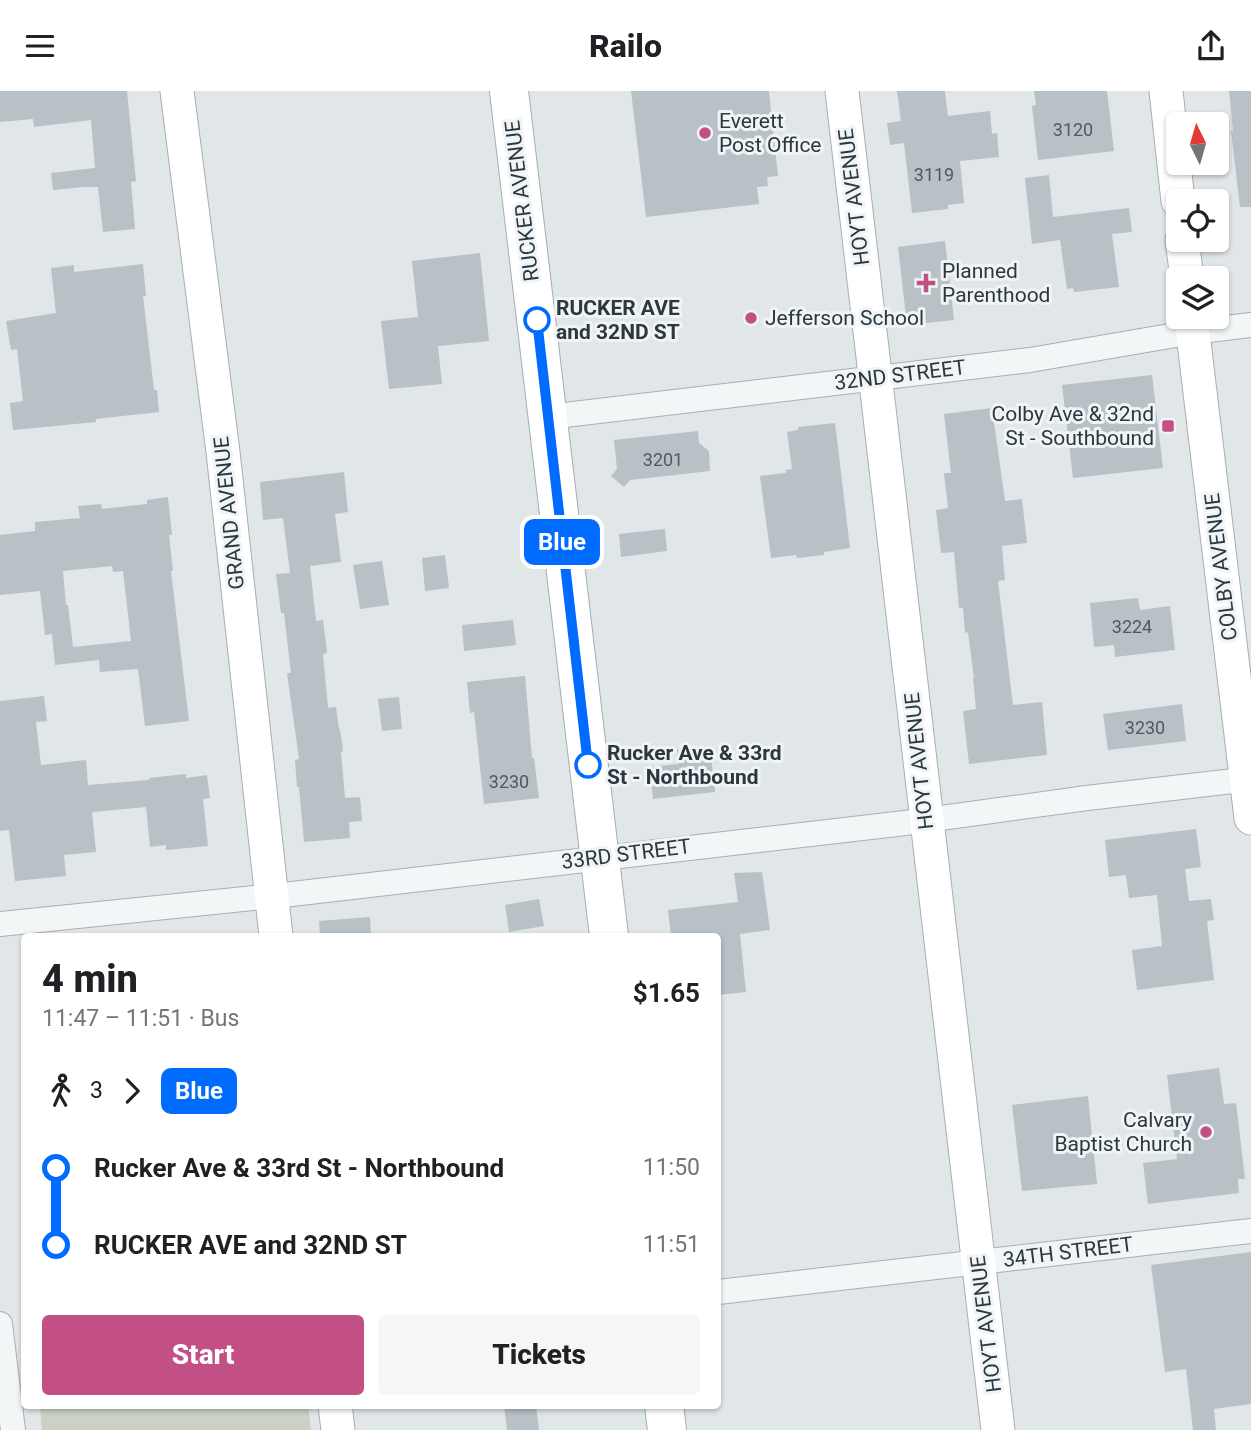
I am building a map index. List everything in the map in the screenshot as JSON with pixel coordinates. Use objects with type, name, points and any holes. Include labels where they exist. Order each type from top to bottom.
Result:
[{"type":"main road","name":"RUCKER AVENUE","points":[[509,91],[609,933]]},
{"type":"main road","points":[[664,1409],[667,1430]]},
{"type":"street","name":"GRAND AVENUE","points":[[177,91],[223,452],[276,933]]},
{"type":"street","name":"HOYT AVENUE","points":[[842,91],[998,1430]]},
{"type":"street","points":[[1166,91],[1177,189]]},
{"type":"street","name":"32ND STREET","points":[[1229,325],[1251,325]]},
{"type":"street","name":"32ND STREET","points":[[548,417],[1030,360],[1170,329]]},
{"type":"street","name":"COLBY AVENUE","points":[[1193,329],[1249,779],[1251,818]]},
{"type":"street","name":"33RD STREET","points":[[0,924],[271,896],[926,820],[1249,779]]},
{"type":"street","name":"34TH STREET","points":[[721,1292],[1251,1231]]},
{"type":"street","points":[[0,1324],[13,1430]]},
{"type":"street","points":[[335,1409],[338,1430]]},
{"type":"shaded area","points":[[40,1409],[308,1409],[311,1430],[42,1430]]},
{"type":"building","points":[[0,91],[127,91],[136,181],[131,182],[135,229],[103,232],[98,187],[53,190],[51,173],[95,168],[91,120],[34,127],[33,119],[0,122]]},
{"type":"building","name":"Everett Post Office","points":[[631,91],[769,91],[778,176],[767,177],[768,186],[757,187],[759,204],[646,217]]},
{"type":"building","points":[[897,91],[945,91],[948,116],[990,111],[992,134],[997,133],[999,157],[960,161],[964,203],[948,205],[948,209],[912,213],[904,143],[890,145],[887,123],[901,121]]},
{"type":"building","points":[[1034,91],[1107,91],[1114,151],[1038,160],[1032,106],[1036,105]]},
{"type":"building","points":[[1229,91],[1251,91],[1251,207],[1240,207]]},
{"type":"building","points":[[1049,175],[1053,217],[1129,208],[1132,232],[1112,234],[1119,287],[1074,292],[1073,288],[1067,289],[1060,240],[1032,244],[1025,178]]},
{"type":"building","name":"Planned Parenthood","points":[[945,241],[954,320],[907,325],[898,247]]},
{"type":"building","points":[[480,253],[489,341],[438,346],[442,384],[389,389],[381,321],[418,317],[412,261]]},
{"type":"building","points":[[143,264],[146,296],[143,296],[159,412],[96,419],[96,422],[13,430],[10,403],[23,401],[17,349],[11,350],[6,321],[56,313],[51,268],[74,265],[74,272]]},
{"type":"building","points":[[1152,375],[1163,468],[1073,478],[1062,385]]},
{"type":"building","points":[[992,408],[1005,501],[1022,499],[1027,543],[1002,546],[1005,580],[998,581],[1013,705],[1042,702],[1047,755],[969,764],[963,711],[976,709],[974,678],[963,608],[959,608],[954,552],[941,553],[936,510],[948,508],[944,473],[951,473],[944,414]]},
{"type":"building","points":[[835,423],[850,548],[824,552],[824,555],[771,558],[760,476],[786,473],[786,470],[792,469],[787,432],[798,430],[798,427]]},
{"type":"building","points":[[698,431],[699,443],[709,451],[710,471],[630,480],[624,487],[611,476],[617,469],[614,440]]},
{"type":"building","points":[[344,472],[348,512],[335,514],[341,562],[310,566],[316,621],[323,620],[327,653],[323,654],[328,708],[336,707],[340,729],[345,798],[360,797],[362,821],[349,822],[350,838],[304,842],[295,760],[299,759],[287,673],[291,673],[276,574],[290,573],[283,518],[263,520],[260,482]]},
{"type":"building","points":[[168,497],[172,535],[169,535],[171,571],[189,721],[145,726],[138,669],[100,672],[99,660],[55,665],[52,634],[45,635],[40,591],[0,595],[0,535],[35,531],[35,522],[80,518],[78,506],[101,504],[102,509],[147,504],[147,500]],"holes":[[[112,566],[113,572],[123,571],[131,641],[73,647],[63,571]]]},
{"type":"building","points":[[665,529],[667,551],[621,557],[619,534]]},
{"type":"building","points":[[445,555],[449,588],[425,591],[422,558]]},
{"type":"building","points":[[382,561],[389,605],[360,609],[353,565]]},
{"type":"building","points":[[1138,598],[1140,610],[1170,606],[1175,650],[1115,657],[1114,645],[1094,647],[1090,603]]},
{"type":"building","points":[[513,620],[516,645],[464,651],[462,625]]},
{"type":"building","points":[[525,676],[532,758],[539,798],[484,804],[474,712],[470,713],[467,682]]},
{"type":"building","points":[[44,696],[47,721],[36,722],[41,765],[86,760],[88,785],[186,774],[186,778],[207,775],[210,798],[203,799],[208,846],[166,850],[166,845],[150,847],[146,807],[92,812],[96,852],[64,855],[66,876],[15,881],[9,830],[0,831],[0,701]]},
{"type":"building","points":[[399,697],[402,729],[382,731],[378,699]]},
{"type":"building","points":[[1182,704],[1186,741],[1108,750],[1103,714]]},
{"type":"building","points":[[710,747],[715,792],[653,799],[650,767],[678,764],[677,750]]},
{"type":"building","points":[[1196,829],[1201,867],[1185,869],[1189,901],[1211,899],[1214,920],[1207,921],[1214,980],[1137,990],[1132,950],[1162,946],[1157,895],[1129,898],[1126,875],[1109,877],[1105,840]]},
{"type":"building","points":[[762,872],[770,930],[740,934],[746,992],[721,995],[721,933],[671,933],[668,910],[738,902],[734,873]]},
{"type":"building","points":[[539,899],[544,926],[509,932],[505,905]]},
{"type":"building","points":[[370,917],[371,933],[320,933],[319,921]]},
{"type":"building","name":"Calvary Baptist Church","points":[[1219,1068],[1224,1104],[1236,1103],[1245,1179],[1238,1179],[1239,1193],[1148,1204],[1143,1163],[1177,1159],[1167,1075]]},
{"type":"building","points":[[1088,1096],[1097,1184],[1022,1191],[1012,1105]]},
{"type":"building","points":[[1251,1252],[1251,1404],[1214,1409],[1216,1430],[1193,1430],[1186,1369],[1165,1372],[1151,1265]]},
{"type":"building","points":[[504,1409],[536,1409],[539,1430],[507,1430]]},
{"type":"bus line","name":"Blue","points":[[537,320],[588,765]]},
{"type":"place","name":"Everett Post Office","points":[[705,133]]},
{"type":"place","name":"Planned Parenthood","points":[[926,283]]},
{"type":"place","name":"Jefferson School","points":[[751,318]]},
{"type":"place","name":"RUCKER AVE and 32ND ST","points":[[537,320]]},
{"type":"place","name":"Colby Ave & 32nd St - Southbound","points":[[1168,426]]},
{"type":"place","name":"Rucker Ave & 33rd St - Northbound","points":[[588,765]]},
{"type":"place","name":"Calvary Baptist Church","points":[[1206,1132]]}]
